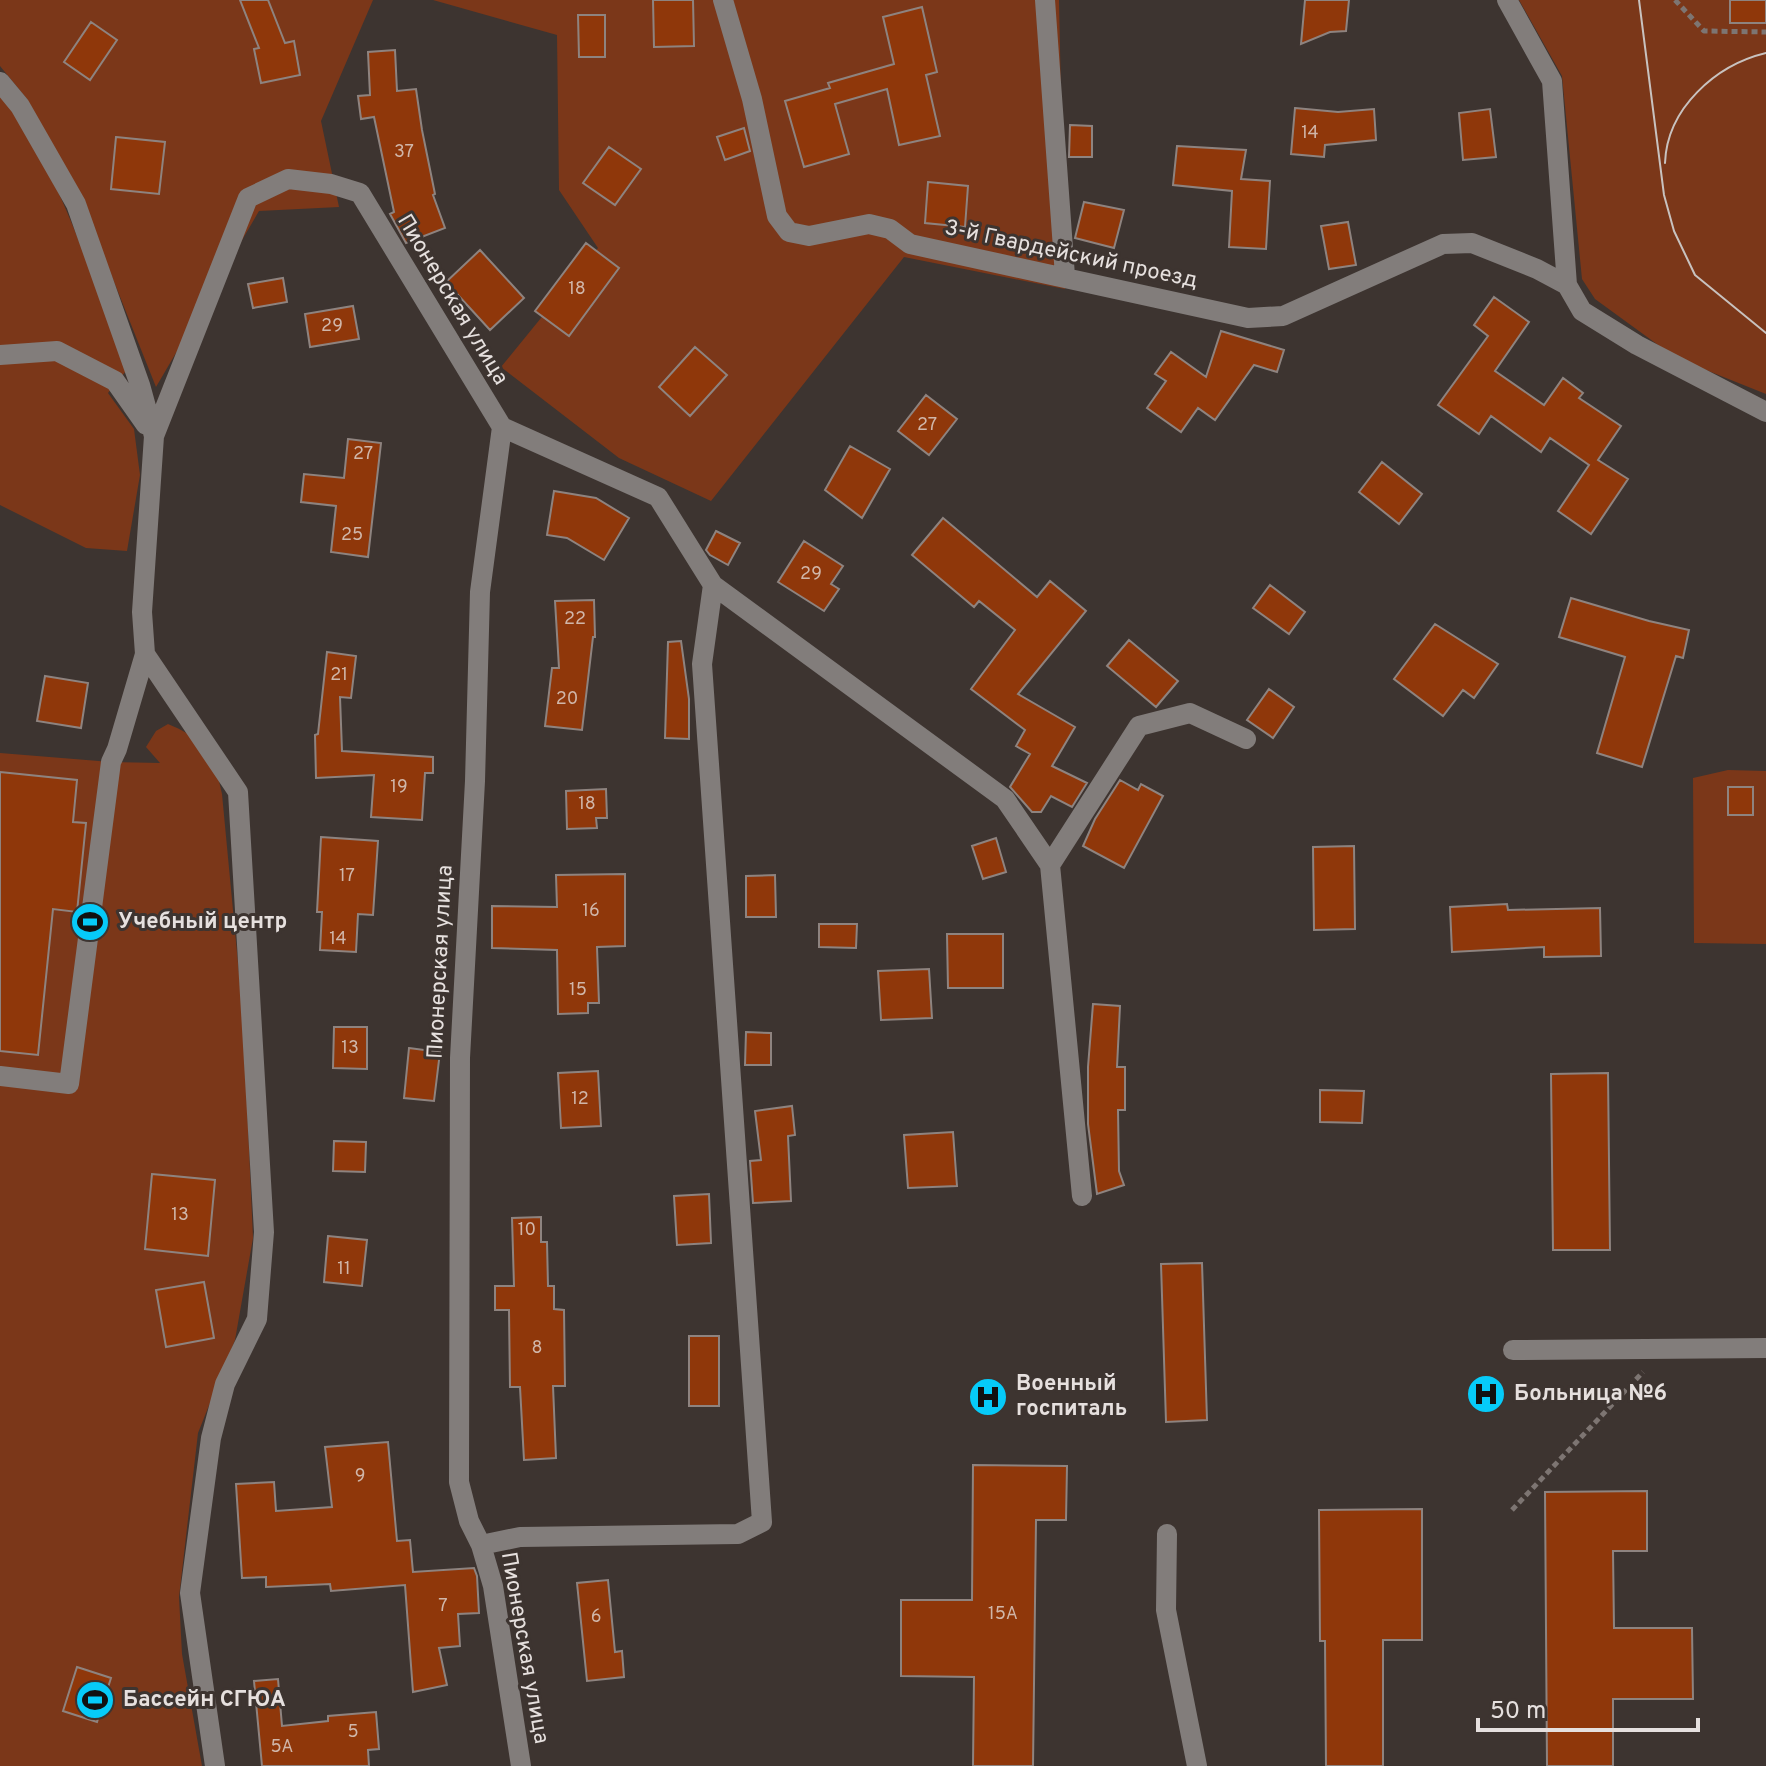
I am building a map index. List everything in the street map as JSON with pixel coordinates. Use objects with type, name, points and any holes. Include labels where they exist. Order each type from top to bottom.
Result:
[{"type":"street","name":"3-й Гвардейский проезд","points":[[723,0],[752,99],[777,216],[789,232],[809,236],[869,224],[890,229],[910,244],[1248,318],[1283,316],[1443,244],[1472,243],[1537,269],[1567,285]]},
{"type":"street","points":[[1045,0],[1065,276]]},
{"type":"street","points":[[1507,0],[1552,81],[1567,285],[1582,311],[1637,345],[1766,412]]},
{"type":"street","points":[[0,82],[20,106],[76,204],[140,385],[154,436],[142,612],[145,654],[111,762],[69,1084],[0,1076]]},
{"type":"street","name":"Пионерская улица","points":[[154,436],[248,198],[288,179],[331,184],[360,193],[502,427],[480,592],[475,781],[460,1058],[459,1482],[469,1521],[481,1545],[493,1586],[521,1766]]},
{"type":"street","points":[[0,355],[57,351],[115,381],[154,436]]},
{"type":"street","points":[[502,427],[658,497],[713,585],[1005,799],[1050,865],[1082,1196]]},
{"type":"street","points":[[481,1545],[520,1537],[738,1534],[762,1522],[702,664],[713,585]]},
{"type":"street","points":[[145,654],[238,792],[264,1232],[257,1319],[225,1384],[215,1425],[190,1593],[215,1766]]},
{"type":"street","points":[[1050,865],[1139,726],[1190,713],[1246,739]]},
{"type":"street","points":[[1513,1350],[1766,1348]]},
{"type":"street","points":[[1167,1534],[1166,1610],[1197,1766]]},
{"type":"path","points":[[1675,0],[1704,31],[1766,32]]},
{"type":"path","points":[[1512,1510],[1666,1349]]},
{"type":"shaded area","points":[[0,0],[373,0],[321,121],[339,207],[259,211],[156,387],[81,199],[27,99],[0,66]]},
{"type":"shaded area","points":[[433,0],[1059,0],[1065,289],[904,257],[711,501],[619,458],[501,367],[598,248],[559,190],[557,35]]},
{"type":"shaded area","points":[[1519,0],[1766,0],[1766,394],[1676,358],[1595,299],[1582,279],[1562,76]]},
{"type":"shaded area","points":[[0,95],[41,157],[74,227],[126,371],[108,393],[134,429],[140,475],[127,551],[86,548],[0,505]]},
{"type":"shaded area","points":[[168,724],[192,736],[207,750],[222,794],[243,1016],[253,1238],[235,1340],[198,1433],[179,1597],[182,1654],[202,1766],[0,1766],[0,753],[160,763],[146,747],[156,731]]},
{"type":"shaded area","points":[[1728,770],[1766,771],[1766,944],[1694,943],[1693,778]]},
{"type":"building","points":[[240,0],[268,0],[285,43],[294,41],[300,75],[261,83],[254,49],[259,48]]},
{"type":"building","points":[[653,0],[693,0],[694,46],[654,47]]},
{"type":"building","points":[[1305,0],[1349,0],[1346,31],[1330,32],[1301,44]]},
{"type":"building","points":[[1730,0],[1766,0],[1766,23],[1730,23]]},
{"type":"building","points":[[922,7],[937,72],[926,75],[940,136],[899,145],[887,89],[835,104],[849,154],[804,167],[785,101],[830,88],[828,83],[894,64],[883,17]]},
{"type":"building","points":[[578,15],[605,15],[605,57],[579,57]]},
{"type":"building","points":[[91,22],[117,40],[90,80],[64,62]]},
{"type":"building","points":[[395,50],[397,91],[416,89],[433,195],[445,228],[406,243],[390,214],[394,212],[374,117],[361,119],[358,96],[370,95],[368,52]]},
{"type":"building","points":[[1295,108],[1338,112],[1374,109],[1376,140],[1325,145],[1324,157],[1291,154]]},
{"type":"building","points":[[1490,109],[1496,157],[1463,160],[1459,113]]},
{"type":"building","points":[[1070,125],[1092,126],[1092,157],[1069,157]]},
{"type":"building","points":[[744,128],[750,151],[725,160],[717,137]]},
{"type":"building","points":[[116,137],[165,142],[159,194],[111,189]]},
{"type":"building","points":[[1177,146],[1246,150],[1241,179],[1270,181],[1266,249],[1229,247],[1232,191],[1173,185]]},
{"type":"building","points":[[609,147],[641,169],[615,205],[583,183]]},
{"type":"building","points":[[928,182],[968,186],[965,227],[925,223]]},
{"type":"building","points":[[1084,202],[1124,210],[1114,248],[1075,238]]},
{"type":"building","points":[[1348,222],[1356,265],[1329,269],[1321,226]]},
{"type":"building","points":[[586,243],[619,268],[569,336],[535,311]]},
{"type":"building","points":[[480,250],[524,298],[490,330],[446,282]]},
{"type":"building","points":[[283,278],[287,302],[253,308],[248,284]]},
{"type":"building","points":[[1494,297],[1529,322],[1495,371],[1544,405],[1563,378],[1583,393],[1579,398],[1621,426],[1598,460],[1628,479],[1591,534],[1558,511],[1589,465],[1550,438],[1541,452],[1491,416],[1479,434],[1438,405],[1488,336],[1474,325]]},
{"type":"building","points":[[353,306],[359,339],[310,347],[305,314]]},
{"type":"building","points":[[1221,331],[1284,350],[1277,372],[1254,365],[1215,420],[1198,408],[1181,432],[1147,408],[1166,381],[1155,374],[1171,352],[1206,377]]},
{"type":"building","points":[[695,347],[727,375],[690,416],[659,387]]},
{"type":"building","points":[[926,395],[957,419],[929,455],[898,431]]},
{"type":"building","points":[[348,439],[381,443],[368,557],[331,552],[336,506],[301,502],[304,474],[344,478]]},
{"type":"building","points":[[850,446],[890,469],[862,518],[825,490]]},
{"type":"building","points":[[1382,462],[1422,494],[1399,524],[1359,492]]},
{"type":"building","points":[[554,491],[596,498],[629,518],[604,560],[567,538],[547,535]]},
{"type":"building","points":[[943,518],[1037,597],[1050,581],[1086,611],[1018,694],[1075,727],[1052,766],[1087,783],[1072,807],[1051,796],[1041,812],[1032,812],[1010,787],[1030,754],[1016,746],[1025,730],[971,689],[1015,630],[979,601],[974,607],[912,555]]},
{"type":"building","points":[[716,531],[740,543],[728,565],[706,550]]},
{"type":"building","points":[[804,541],[843,566],[831,584],[839,589],[824,611],[778,582]]},
{"type":"building","points":[[1270,585],[1305,612],[1289,634],[1253,608]]},
{"type":"building","points":[[1571,598],[1689,630],[1683,658],[1676,656],[1642,767],[1597,753],[1625,657],[1559,637]]},
{"type":"building","points":[[594,600],[595,637],[582,730],[545,726],[552,668],[559,668],[555,601]]},
{"type":"building","points":[[1435,624],[1498,664],[1474,698],[1463,690],[1443,716],[1394,679]]},
{"type":"building","points":[[1129,640],[1178,681],[1156,707],[1107,666]]},
{"type":"building","points":[[681,641],[689,699],[689,739],[665,738],[668,642]]},
{"type":"building","points":[[327,652],[356,656],[351,698],[340,697],[342,751],[433,757],[433,773],[425,773],[422,820],[371,817],[374,775],[316,778],[315,735],[318,734]]},
{"type":"building","points":[[45,676],[88,683],[81,728],[37,721]]},
{"type":"building","points":[[1269,689],[1294,707],[1273,738],[1247,720]]},
{"type":"building","points":[[0,772],[77,780],[73,822],[86,823],[77,912],[53,909],[38,1055],[0,1051]]},
{"type":"building","points":[[1120,780],[1138,790],[1141,784],[1163,796],[1124,868],[1083,846],[1095,819]]},
{"type":"building","points":[[1728,787],[1753,787],[1753,815],[1728,815]]},
{"type":"building","points":[[606,789],[607,818],[596,818],[597,828],[567,829],[566,791]]},
{"type":"building","points":[[321,837],[378,841],[373,915],[358,914],[356,952],[320,950],[322,912],[317,912]]},
{"type":"building","points":[[996,838],[1006,872],[983,879],[972,846]]},
{"type":"building","points":[[1354,846],[1355,929],[1314,930],[1313,847]]},
{"type":"building","points":[[625,874],[625,946],[597,947],[599,1003],[588,1003],[588,1013],[558,1014],[557,950],[492,948],[492,906],[557,907],[556,875]]},
{"type":"building","points":[[775,875],[776,917],[746,917],[746,876]]},
{"type":"building","points":[[1507,904],[1508,910],[1600,908],[1601,956],[1544,957],[1544,947],[1452,952],[1450,907]]},
{"type":"building","points":[[819,924],[857,924],[856,948],[819,947]]},
{"type":"building","points":[[947,934],[1003,934],[1003,988],[948,988]]},
{"type":"building","points":[[929,969],[932,1018],[881,1020],[878,971]]},
{"type":"building","points":[[1093,1004],[1120,1006],[1117,1067],[1125,1067],[1125,1110],[1118,1110],[1119,1171],[1124,1185],[1097,1194],[1088,1124]]},
{"type":"building","points":[[334,1027],[367,1027],[367,1069],[333,1068]]},
{"type":"building","points":[[746,1032],[771,1033],[771,1065],[745,1065]]},
{"type":"building","points":[[409,1048],[440,1052],[434,1101],[404,1098]]},
{"type":"building","points":[[598,1071],[601,1126],[561,1128],[558,1073]]},
{"type":"building","points":[[1608,1073],[1610,1250],[1553,1250],[1551,1074]]},
{"type":"building","points":[[1320,1090],[1364,1091],[1362,1123],[1320,1122]]},
{"type":"building","points":[[792,1106],[795,1135],[788,1136],[791,1201],[753,1203],[750,1161],[761,1160],[755,1111]]},
{"type":"building","points":[[953,1132],[957,1186],[908,1188],[904,1135]]},
{"type":"building","points":[[334,1141],[366,1142],[365,1172],[333,1171]]},
{"type":"building","points":[[152,1174],[215,1180],[208,1256],[145,1249]]},
{"type":"building","points":[[709,1194],[711,1243],[677,1245],[674,1196]]},
{"type":"building","points":[[541,1217],[541,1242],[547,1242],[548,1286],[554,1286],[554,1309],[564,1310],[565,1386],[553,1386],[556,1458],[524,1460],[520,1387],[510,1387],[509,1310],[495,1310],[495,1286],[514,1286],[512,1218]]},
{"type":"building","points":[[328,1236],[367,1240],[362,1286],[324,1282]]},
{"type":"building","points":[[1202,1263],[1207,1420],[1166,1422],[1161,1264]]},
{"type":"building","points":[[204,1282],[214,1338],[166,1347],[156,1290]]},
{"type":"building","points":[[689,1336],[719,1336],[719,1406],[689,1406]]},
{"type":"building","points":[[388,1442],[397,1541],[410,1540],[413,1572],[474,1568],[477,1576],[479,1613],[458,1614],[460,1646],[439,1648],[447,1685],[413,1692],[405,1585],[331,1591],[330,1584],[266,1587],[266,1577],[242,1578],[236,1484],[274,1482],[276,1511],[332,1507],[325,1447]]},
{"type":"building","points":[[973,1465],[1067,1466],[1066,1520],[1036,1520],[1033,1766],[973,1766],[974,1677],[901,1676],[901,1600],[972,1600]]},
{"type":"building","points":[[1647,1491],[1647,1551],[1613,1551],[1614,1628],[1692,1628],[1693,1699],[1613,1699],[1613,1766],[1547,1766],[1545,1492]]},
{"type":"building","points":[[1422,1509],[1422,1640],[1383,1640],[1383,1766],[1326,1766],[1325,1641],[1320,1641],[1319,1510]]},
{"type":"building","points":[[608,1580],[615,1652],[622,1651],[624,1677],[587,1681],[577,1583]]},
{"type":"building","points":[[77,1667],[111,1678],[97,1722],[63,1711]]},
{"type":"building","points":[[278,1679],[282,1726],[328,1721],[328,1716],[376,1712],[379,1749],[368,1750],[369,1766],[262,1766],[254,1681]]},
{"type":"tram line","points":[[1639,0],[1664,195],[1674,231],[1695,275],[1766,333]]},
{"type":"tram line","points":[[1665,163],[1675,124],[1698,92],[1729,68],[1766,53]]},
{"type":"place","name":"Учебный центр","points":[[90,922]]},
{"type":"place","name":"Больница №6","points":[[1486,1394]]},
{"type":"place","name":"Военный госпиталь","points":[[988,1397]]},
{"type":"place","name":"Бассейн СГЮА","points":[[95,1700]]}]
